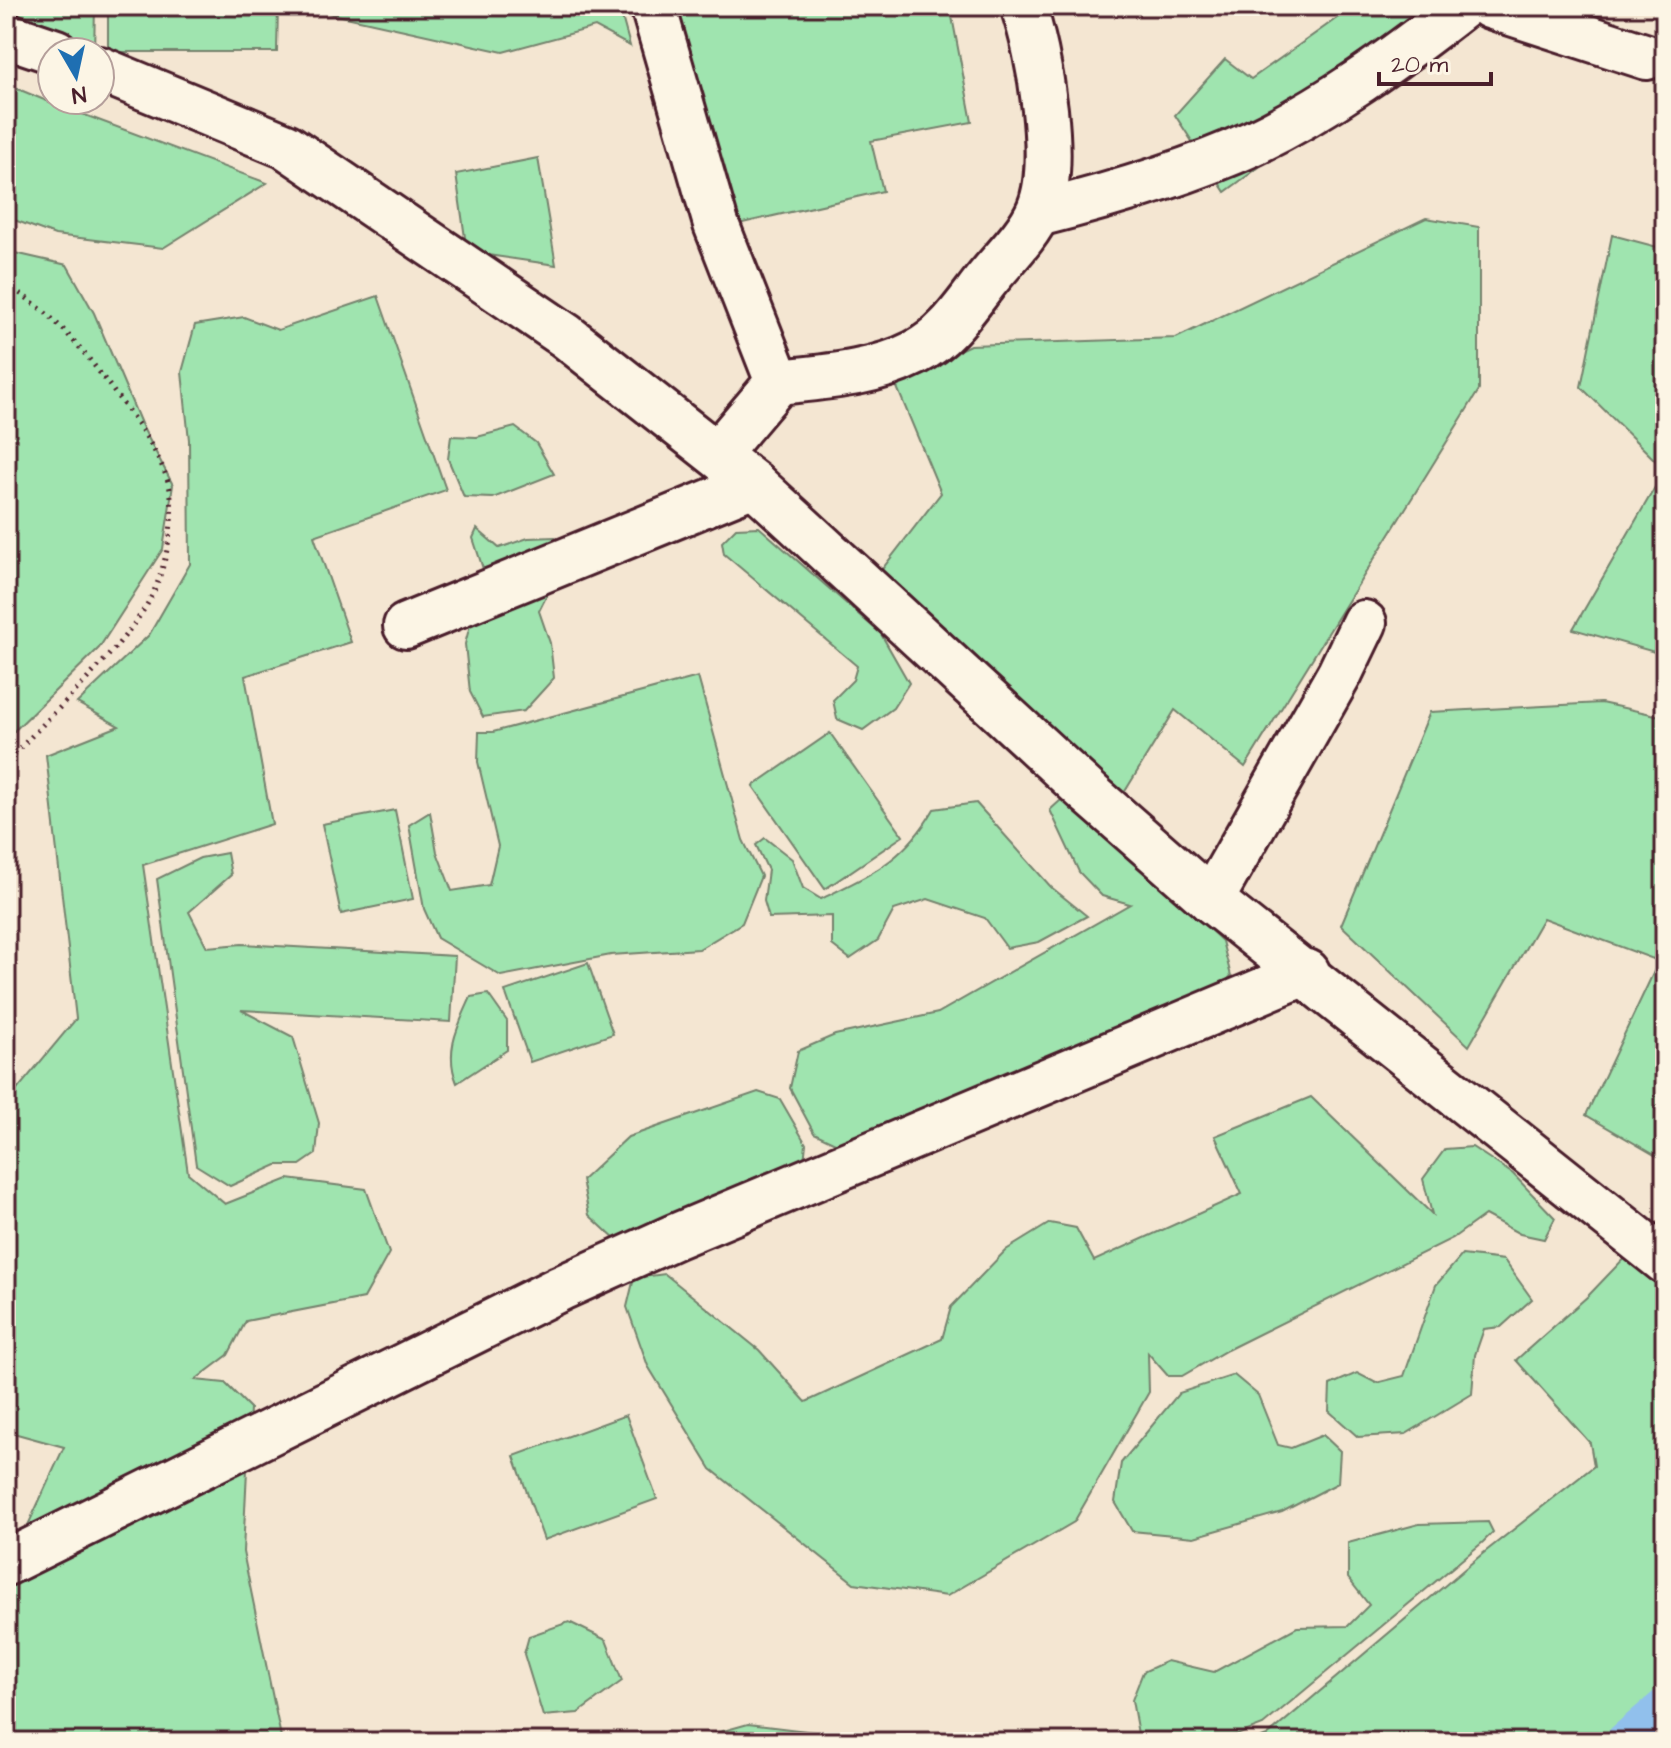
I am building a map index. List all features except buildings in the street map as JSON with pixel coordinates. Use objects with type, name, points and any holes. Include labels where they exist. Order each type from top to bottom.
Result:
[{"type":"lane","points":[[653,6],[716,224],[778,382]]},
{"type":"lane","points":[[718,453],[778,382],[839,375],[885,364],[917,352],[949,327],[1038,214],[1048,184],[1050,152],[1023,6]]},
{"type":"lane","points":[[1038,214],[1201,164],[1253,143],[1405,51],[1462,6]]},
{"type":"lane","points":[[1490,6],[1647,57]]},
{"type":"lane","points":[[6,35],[36,45]]},
{"type":"lane","points":[[116,76],[274,140],[341,180],[522,303],[718,453],[1090,794],[1211,900],[1307,972],[1665,1261]]},
{"type":"lane","points":[[406,626],[754,484]]},
{"type":"lane","points":[[1211,900],[1340,673],[1364,623]]},
{"type":"lane","points":[[6,1563],[575,1281],[1307,972]]},
{"type":"path","points":[[6,285],[28,297],[79,345],[146,433],[171,495],[167,545],[148,602],[110,650],[6,763]]},
{"type":"green space","points":[[6,6],[95,6],[94,36],[36,36],[36,41],[6,27]]},
{"type":"green space","points":[[108,6],[619,6],[630,46],[595,27],[503,52],[301,7],[278,8],[277,52],[116,52],[116,36],[108,36]]},
{"type":"green space","points":[[656,6],[950,6],[972,122],[871,141],[883,191],[725,227]]},
{"type":"green space","points":[[1354,6],[1453,6],[1462,19],[1225,192],[1175,115],[1225,59],[1251,79]]},
{"type":"green space","points":[[6,84],[36,96],[36,116],[88,116],[267,183],[163,248],[55,235],[6,217]]},
{"type":"green space","points":[[538,158],[556,265],[467,252],[456,174]]},
{"type":"green space","points":[[1426,218],[1479,227],[1479,390],[1245,767],[1175,710],[1124,793],[880,572],[941,493],[894,380],[970,345],[1176,338]]},
{"type":"green space","points":[[1612,235],[1665,249],[1665,470],[1581,387]]},
{"type":"green space","points":[[6,251],[67,265],[94,313],[142,426],[173,485],[163,549],[99,648],[6,739]]},
{"type":"green space","points":[[378,296],[446,490],[314,536],[351,642],[245,676],[272,824],[143,865],[188,1173],[225,1204],[288,1179],[366,1189],[389,1253],[364,1298],[246,1321],[228,1355],[195,1380],[225,1383],[250,1408],[243,1552],[282,1742],[6,1742],[6,1573],[64,1447],[6,1431],[6,1103],[76,1019],[46,755],[119,726],[77,703],[149,635],[190,564],[189,440],[182,372],[195,325],[244,317],[278,330]]},
{"type":"green space","points":[[515,427],[536,443],[554,474],[493,498],[464,497],[448,459],[451,436],[477,437]]},
{"type":"green space","points":[[1665,470],[1665,655],[1573,629]]},
{"type":"green space","points":[[759,527],[881,634],[909,683],[893,708],[863,730],[837,719],[833,700],[853,680],[857,666],[724,554],[722,542],[736,528]]},
{"type":"green space","points":[[477,529],[499,548],[528,538],[555,537],[560,569],[539,611],[550,643],[554,678],[524,711],[483,717],[470,692],[465,644],[484,572],[473,538]]},
{"type":"green space","points":[[698,677],[743,840],[761,876],[742,923],[699,949],[611,955],[501,976],[437,938],[424,909],[409,825],[430,812],[437,852],[452,891],[489,885],[498,846],[478,762],[479,732],[493,732]]},
{"type":"green space","points":[[1601,703],[1665,717],[1665,1161],[1586,1115],[1659,961],[1543,918],[1469,1046],[1341,925],[1430,712]]},
{"type":"green space","points":[[830,733],[903,836],[825,889],[753,786]]},
{"type":"green space","points":[[1062,799],[1121,847],[1222,941],[1231,976],[1204,1004],[854,1152],[814,1133],[790,1088],[798,1051],[835,1035],[938,1013],[1130,904],[1102,896],[1079,872],[1050,810]]},
{"type":"green space","points":[[976,803],[1051,887],[1087,916],[1039,942],[1007,948],[985,918],[928,899],[894,910],[878,940],[850,959],[832,945],[832,916],[769,918],[764,901],[768,870],[756,845],[765,838],[792,859],[803,888],[821,899],[886,864],[911,841],[934,809]]},
{"type":"green space","points":[[395,810],[413,899],[341,914],[322,824]]},
{"type":"green space","points":[[227,853],[231,875],[189,912],[207,947],[242,944],[455,956],[451,1022],[241,1010],[293,1037],[319,1123],[316,1154],[300,1165],[277,1165],[230,1186],[196,1165],[157,879],[200,858]]},
{"type":"green space","points":[[588,963],[613,1034],[530,1062],[505,991]]},
{"type":"green space","points":[[488,994],[507,1021],[507,1050],[457,1083],[452,1049],[457,1029],[471,997]]},
{"type":"green space","points":[[758,1092],[780,1099],[806,1144],[803,1171],[617,1241],[589,1215],[582,1180],[628,1137]]},
{"type":"green space","points":[[1311,1097],[1432,1214],[1423,1179],[1445,1149],[1472,1147],[1513,1174],[1555,1218],[1544,1239],[1520,1234],[1485,1215],[1453,1238],[1227,1350],[1182,1376],[1168,1376],[1148,1353],[1149,1392],[1074,1522],[947,1596],[854,1583],[711,1469],[648,1366],[627,1307],[634,1278],[665,1274],[759,1350],[806,1402],[942,1339],[951,1307],[1006,1250],[1050,1223],[1076,1228],[1094,1261],[1242,1194],[1215,1136]]},
{"type":"green space","points":[[1631,1251],[1665,1273],[1665,1742],[1251,1742],[1267,1736],[1481,1555],[1594,1466],[1590,1443],[1516,1360],[1588,1296]]},
{"type":"green space","points":[[1462,1255],[1504,1260],[1532,1299],[1501,1327],[1484,1329],[1475,1355],[1472,1394],[1406,1434],[1358,1437],[1329,1411],[1330,1385],[1357,1373],[1376,1383],[1404,1376],[1436,1285]]},
{"type":"green space","points":[[1234,1375],[1258,1395],[1278,1445],[1291,1448],[1323,1435],[1340,1451],[1338,1483],[1282,1512],[1194,1537],[1132,1531],[1115,1502],[1121,1463],[1179,1393]]},
{"type":"green space","points":[[626,1415],[657,1499],[544,1540],[514,1456]]},
{"type":"green space","points":[[1488,1522],[1493,1532],[1483,1542],[1263,1725],[1219,1742],[1129,1742],[1138,1734],[1132,1700],[1143,1672],[1167,1661],[1214,1672],[1297,1627],[1348,1626],[1369,1605],[1348,1578],[1348,1543],[1419,1524]]},
{"type":"green space","points":[[569,1622],[606,1640],[622,1681],[578,1713],[543,1716],[524,1654],[529,1636]]},
{"type":"green space","points":[[748,1724],[897,1742],[684,1742]]},
{"type":"waterway","points":[[1624,1742],[1665,1707]]}]
